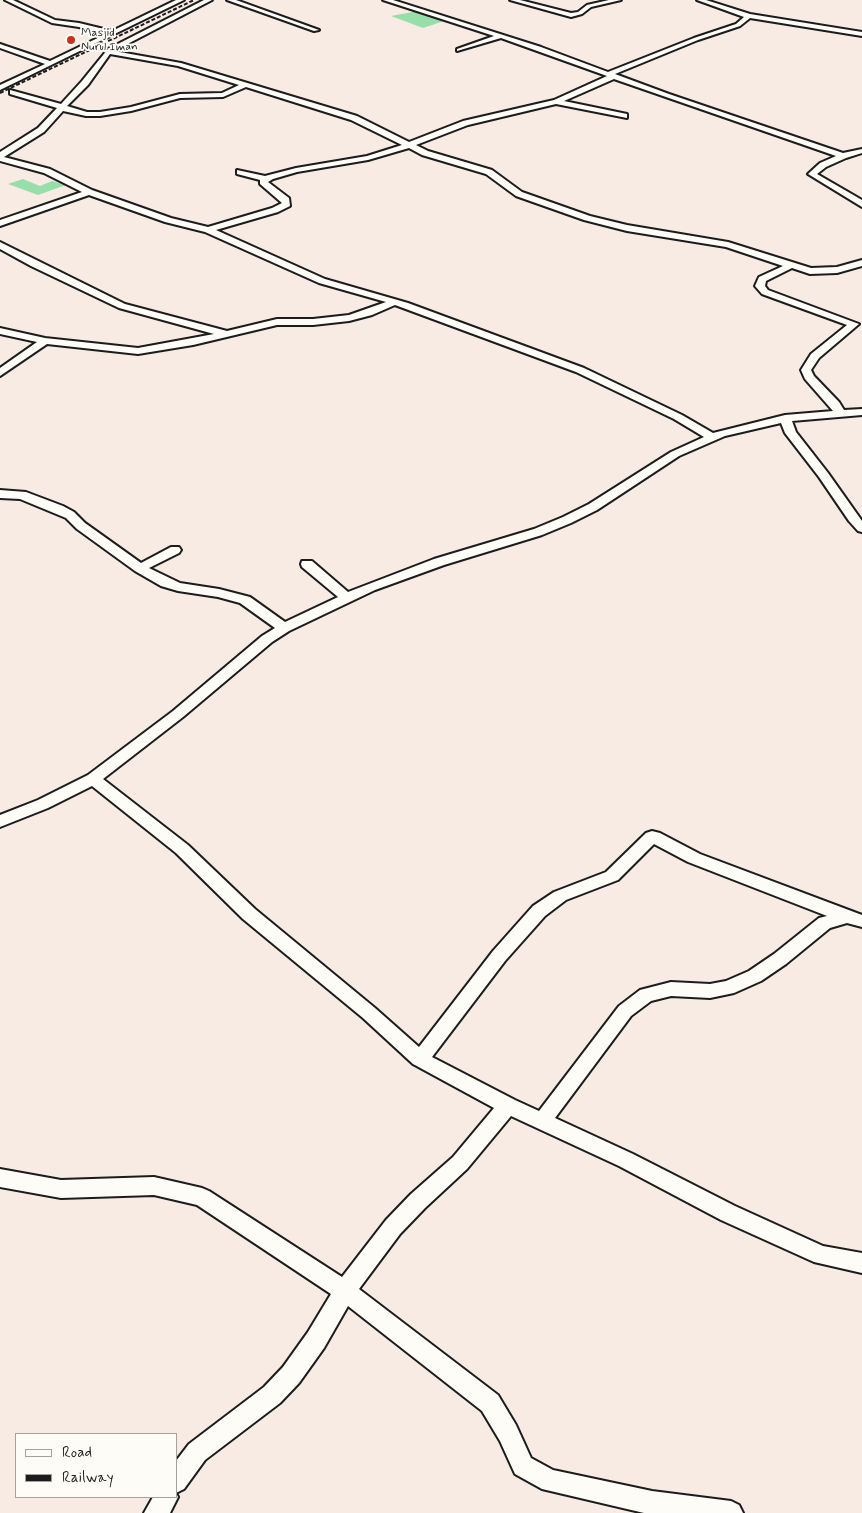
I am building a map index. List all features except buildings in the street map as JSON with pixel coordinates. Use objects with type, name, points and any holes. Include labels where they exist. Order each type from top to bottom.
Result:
[{"type":"street","points":[[0,88],[112,32],[182,0]]},
{"type":"street","points":[[1,157],[41,130],[64,108],[111,52],[209,0]]},
{"type":"street","points":[[230,0],[316,30]]},
{"type":"street","points":[[386,0],[539,48],[666,96],[843,156]]},
{"type":"street","points":[[513,0],[571,16],[580,13],[589,6],[618,0]]},
{"type":"street","points":[[700,0],[750,16],[861,33]]},
{"type":"street","points":[[0,5],[10,1],[54,22],[112,32]]},
{"type":"street","points":[[240,172],[265,179],[296,170],[368,158],[471,122],[556,102],[611,75],[696,39],[738,25],[750,16]]},
{"type":"street","points":[[459,50],[501,36]]},
{"type":"street","points":[[0,46],[50,63]]},
{"type":"street","points":[[0,53],[10,50]]},
{"type":"street","points":[[111,52],[179,64],[354,118],[441,159],[489,172],[519,194],[564,211],[627,228],[728,245],[790,266],[810,270],[837,270],[862,263]]},
{"type":"street","points":[[13,92],[86,114],[100,114],[131,109],[180,96],[223,95],[244,85]]},
{"type":"street","points":[[556,102],[624,116]]},
{"type":"street","points":[[862,151],[843,156],[822,165],[812,174],[862,204]]},
{"type":"street","points":[[1,157],[47,171],[89,192],[168,220],[208,230],[322,281],[395,302],[580,370],[661,408],[713,438]]},
{"type":"street","points":[[208,230],[275,210],[287,204],[286,200],[263,182],[265,179]]},
{"type":"street","points":[[0,223],[89,192]]},
{"type":"street","points":[[0,246],[122,306],[223,334]]},
{"type":"street","points":[[790,266],[762,279],[760,286],[764,292],[858,325]]},
{"type":"street","points":[[0,330],[45,341],[138,351],[193,342],[277,322],[313,322],[349,318],[369,313],[395,302]]},
{"type":"street","points":[[840,413],[835,404],[809,377],[806,370],[814,356],[858,325]]},
{"type":"street","points":[[0,373],[45,341]]},
{"type":"street","points":[[0,821],[43,804],[93,779],[178,714],[267,638],[370,587],[439,562],[538,532],[568,520],[593,508],[675,454],[713,438],[749,426],[785,418],[862,412]]},
{"type":"street","points":[[785,418],[791,433],[824,475],[852,518],[862,528]]},
{"type":"street","points":[[0,494],[22,495],[70,515],[81,526],[140,568],[166,583],[188,590],[219,592],[245,600],[284,628]]},
{"type":"street","points":[[140,568],[175,550]]},
{"type":"street","points":[[307,564],[347,598]]},
{"type":"street","points":[[93,779],[182,849],[249,914],[369,1013],[420,1059],[508,1106],[626,1160],[728,1213],[820,1255],[862,1263]]},
{"type":"street","points":[[420,1059],[499,956],[539,911],[560,896],[612,876],[654,836],[694,858],[854,919]]},
{"type":"street","points":[[542,1122],[625,1011],[646,995],[671,989],[710,991],[728,988],[755,976],[780,959],[825,923],[854,919]]},
{"type":"street","points":[[178,1478],[196,1452],[272,1395],[291,1375],[316,1340],[345,1291],[393,1227],[431,1188],[460,1163],[508,1106]]},
{"type":"street","points":[[0,1178],[61,1189],[154,1186],[202,1197],[345,1291],[490,1403],[508,1433],[523,1466],[550,1481],[652,1503],[731,1513]]},
{"type":"street","points":[[156,1513],[165,1498]]},
{"type":"green space","points":[[418,11],[447,20],[423,28],[391,16]]},
{"type":"green space","points":[[23,179],[40,186],[52,181],[66,185],[38,195],[8,184]]},
{"type":"railway","points":[[0,93],[194,0]]},
{"type":"place","name":"Masjid Nurul Iman","points":[[71,40]]}]
